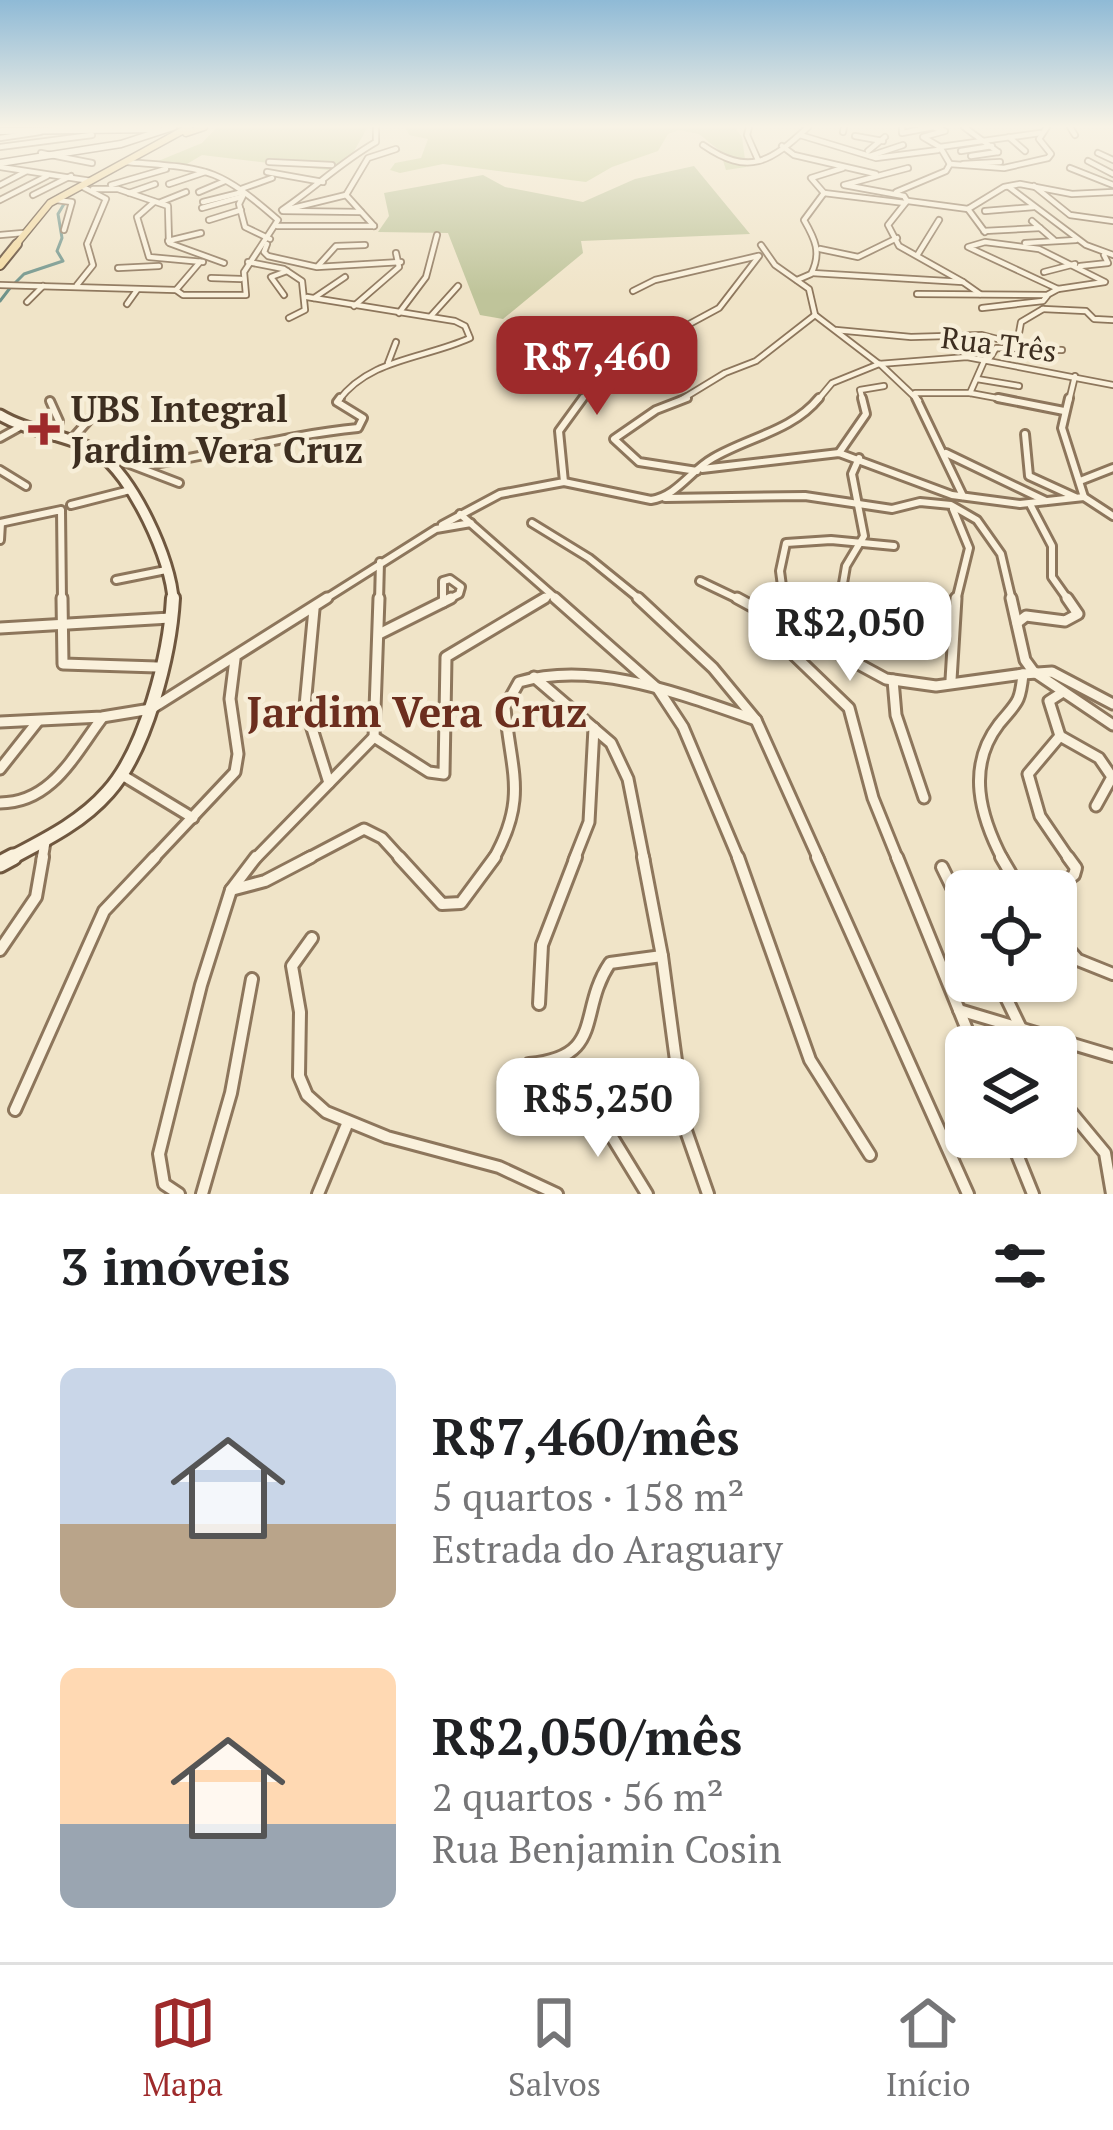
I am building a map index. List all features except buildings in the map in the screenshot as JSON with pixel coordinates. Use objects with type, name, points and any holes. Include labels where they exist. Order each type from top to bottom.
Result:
[{"type":"main road","points":[[0,265],[23,232],[55,200],[95,183]]},
{"type":"street","points":[[0,200],[34,183]]},
{"type":"street","points":[[33,195],[59,183]]},
{"type":"street","points":[[87,183],[169,206],[168,241]]},
{"type":"street","points":[[104,187],[118,183]]},
{"type":"street","points":[[200,192],[221,183]]},
{"type":"street","points":[[227,183],[270,212],[278,226]]},
{"type":"street","points":[[203,205],[243,194],[258,183]]},
{"type":"street","points":[[282,210],[322,183]]},
{"type":"street","points":[[270,212],[346,195],[355,183]]},
{"type":"street","points":[[815,183],[824,193],[968,209],[1008,186],[1033,184],[1068,194],[1113,189]]},
{"type":"street","points":[[851,183],[844,184],[896,192],[917,183]]},
{"type":"street","points":[[129,193],[155,184]]},
{"type":"street","points":[[1033,184],[1076,218],[1113,221]]},
{"type":"street","points":[[77,285],[93,266],[87,250],[89,236],[105,202],[92,185]]},
{"type":"street","points":[[1008,186],[1078,240],[1113,255]]},
{"type":"street","points":[[162,264],[148,256],[137,217],[157,202],[186,192]]},
{"type":"street","points":[[896,192],[906,202]]},
{"type":"street","points":[[812,273],[820,249],[804,220],[824,193]]},
{"type":"street","points":[[243,194],[241,210],[247,230],[268,241]]},
{"type":"street","points":[[346,195],[371,227]]},
{"type":"street","points":[[55,200],[71,202],[64,230]]},
{"type":"street","points":[[906,202],[890,218],[889,229],[898,242],[980,294]]},
{"type":"street","points":[[1074,206],[1076,218]]},
{"type":"street","points":[[986,211],[1035,207]]},
{"type":"street","points":[[968,209],[991,239]]},
{"type":"street","points":[[209,220],[241,210]]},
{"type":"street","points":[[282,210],[361,212]]},
{"type":"street","points":[[918,254],[935,233],[938,220]]},
{"type":"street","points":[[1032,220],[1056,242]]},
{"type":"street","points":[[0,285],[246,295],[241,279],[245,264],[278,226]]},
{"type":"street","points":[[278,226],[371,227]]},
{"type":"street","points":[[357,264],[371,227]]},
{"type":"street","points":[[984,231],[1040,228]]},
{"type":"street","points":[[1,236],[23,232]]},
{"type":"street","points":[[168,241],[201,233]]},
{"type":"street","points":[[398,314],[428,280],[436,257],[436,235]]},
{"type":"street","points":[[1058,290],[1028,271],[968,247],[991,239],[1012,244],[1077,265],[1109,282]]},
{"type":"street","points":[[1012,244],[1078,240]]},
{"type":"street","points":[[118,268],[227,263],[168,241]]},
{"type":"street","points":[[268,241],[264,252],[268,256],[317,267],[401,262]]},
{"type":"street","points":[[820,249],[853,257],[898,242]]},
{"type":"street","points":[[317,267],[338,245],[365,245]]},
{"type":"street","points":[[565,482],[559,431],[586,393],[669,335],[718,308],[762,256],[761,245]]},
{"type":"street","points":[[344,264],[356,249]]},
{"type":"street","points":[[396,253],[401,262]]},
{"type":"street","points":[[1044,272],[1108,263],[1103,254]]},
{"type":"street","points":[[633,291],[655,280],[762,256],[808,289],[815,315],[915,393],[963,496]]},
{"type":"street","points":[[176,290],[200,262]]},
{"type":"street","points":[[355,306],[401,262]]},
{"type":"street","points":[[154,273],[162,264]]},
{"type":"street","points":[[245,264],[289,270],[302,280],[309,298],[305,310],[289,318]]},
{"type":"street","points":[[284,295],[271,278],[289,270]]},
{"type":"street","points":[[796,280],[812,273],[963,282]]},
{"type":"street","points":[[309,298],[345,277]]},
{"type":"street","points":[[211,278],[241,279]]},
{"type":"street","points":[[917,294],[1047,295],[1109,282]]},
{"type":"street","points":[[27,302],[44,285]]},
{"type":"street","points":[[430,317],[458,286]]},
{"type":"street","points":[[127,304],[138,289]]},
{"type":"street","points":[[1016,346],[1021,322],[1047,295]]},
{"type":"street","points":[[141,466],[224,455],[306,433],[358,428],[363,418],[339,407],[339,397],[388,364],[463,343],[471,336],[462,323],[309,298]]},
{"type":"street","points":[[982,308],[1042,305],[1113,320]]},
{"type":"street","points":[[815,315],[756,361],[723,374],[691,397],[656,410],[614,439],[649,467],[701,470],[839,454],[859,458],[951,500],[977,520],[1000,554],[1028,672],[1020,702],[994,729],[984,749],[976,797],[988,836],[1008,870]]},
{"type":"street","points":[[834,331],[859,327],[920,337],[994,335],[1016,346]]},
{"type":"street","points":[[388,364],[396,342]]},
{"type":"street","points":[[970,393],[991,350],[1016,346],[1062,350]]},
{"type":"street","name":"Rua Três","points":[[879,364],[936,355],[987,359],[1113,385]]},
{"type":"street","points":[[665,498],[727,450],[804,417],[842,377],[879,364]]},
{"type":"street","points":[[1075,376],[1062,428],[1082,498]]},
{"type":"street","points":[[976,379],[1019,386]]},
{"type":"street","points":[[839,454],[866,414],[860,390],[884,386]]},
{"type":"street","points":[[915,393],[970,393],[1064,411]]},
{"type":"street","points":[[50,401],[59,421],[55,437]]},
{"type":"street","points":[[70,441],[97,411]]},
{"type":"street","points":[[0,415],[18,428],[70,441],[179,484]]},
{"type":"street","points":[[0,449],[3,437],[18,428]]},
{"type":"street","points":[[1025,434],[1029,476],[1113,516]]},
{"type":"street","points":[[0,864],[45,842],[94,807],[122,776],[151,709],[172,590],[121,473],[98,452]]},
{"type":"street","points":[[944,452],[1048,502]]},
{"type":"street","points":[[840,603],[846,566],[862,541],[852,474],[859,458]]},
{"type":"street","points":[[1080,481],[1113,467]]},
{"type":"street","points":[[0,470],[26,486]]},
{"type":"street","points":[[0,722],[102,717],[151,709],[314,610],[380,562],[460,514],[520,486],[565,482],[651,500],[805,496],[892,509],[963,496],[1030,505],[1082,498]]},
{"type":"street","points":[[71,505],[130,490]]},
{"type":"street","points":[[951,500],[969,548],[960,566],[957,621],[948,647],[951,680]]},
{"type":"street","points":[[1016,625],[1026,616],[1065,621],[1078,614],[1052,577],[1052,547],[1030,505]]},
{"type":"street","points":[[0,540],[1,523],[59,508],[62,661],[67,665],[158,667]]},
{"type":"street","points":[[460,514],[658,689],[702,761],[810,1060],[870,1155]]},
{"type":"street","points":[[436,529],[470,523]]},
{"type":"street","points":[[532,523],[575,547],[611,576],[735,689],[755,719],[968,1194]]},
{"type":"street","points":[[894,546],[862,541],[787,543],[780,571],[785,613],[766,628],[849,707],[873,798],[965,1026]]},
{"type":"street","points":[[178,1194],[164,1184],[159,1154],[201,985],[231,890],[374,737],[380,562]]},
{"type":"street","points":[[116,580],[166,570]]},
{"type":"street","points":[[700,581],[740,596],[827,650],[893,680],[930,686],[1028,672],[1058,674],[1113,704]]},
{"type":"street","points":[[374,737],[424,770],[444,774],[446,657],[550,595]]},
{"type":"street","points":[[379,634],[443,603]]},
{"type":"street","points":[[314,610],[305,706],[329,783]]},
{"type":"street","points":[[0,628],[170,618]]},
{"type":"street","points":[[15,1110],[113,899],[228,783],[238,764],[230,699],[235,659]]},
{"type":"street","points":[[1028,672],[1113,725]]},
{"type":"street","points":[[231,890],[265,881],[364,829],[382,838],[442,904],[461,903],[497,858],[509,832],[517,764],[505,704],[512,688],[533,676],[566,673],[658,689],[755,719]]},
{"type":"street","points":[[533,676],[617,751],[628,779],[662,956],[685,1128],[708,1194]]},
{"type":"street","points":[[893,680],[896,715],[924,798]]},
{"type":"street","points":[[1064,692],[1049,701],[1060,736],[1100,758],[1112,778],[1096,806]]},
{"type":"street","points":[[0,803],[18,805],[37,799],[102,717]]},
{"type":"street","points":[[0,769],[38,720]]},
{"type":"street","points":[[539,1004],[542,945],[589,822],[595,728]]},
{"type":"street","points":[[1060,736],[1028,774],[1035,806],[1075,870]]},
{"type":"street","points":[[122,776],[193,818]]},
{"type":"street","points":[[0,950],[36,897],[45,842]]},
{"type":"street","points":[[942,867],[945,873]]},
{"type":"street","points":[[312,938],[292,966],[300,1012],[300,1081],[307,1095],[348,1122],[525,1175],[557,1194]]},
{"type":"street","points":[[529,1064],[554,1064],[574,1054],[592,1023],[600,973],[610,963],[662,956]]},
{"type":"street","points":[[1077,959],[1113,974]]},
{"type":"street","points":[[202,1194],[232,1093],[252,979]]},
{"type":"street","points":[[958,1010],[1011,1026]]},
{"type":"street","points":[[1077,1045],[1113,1056]]},
{"type":"street","points":[[590,1101],[646,1194]]},
{"type":"street","points":[[1077,1118],[1109,1154],[1112,1194]]},
{"type":"street","points":[[317,1194],[348,1122]]},
{"type":"street","points":[[1018,1158],[1033,1194]]},
{"type":"green space","points":[[441,183],[497,183],[583,202],[627,183],[708,183],[750,234],[581,241],[583,253],[503,319],[480,315],[448,233],[378,232],[389,216],[384,193]]},
{"type":"waterway","points":[[15,283],[24,274],[63,261],[57,251],[62,238],[58,214],[64,204]]},
{"type":"waterway","points":[[0,301],[10,288]]},
{"type":"place","name":"UBS Integral Jardim Vera Cruz","points":[[44,429]]},
{"type":"district","name":"Jardim Vera Cruz","points":[[417,711]]}]
